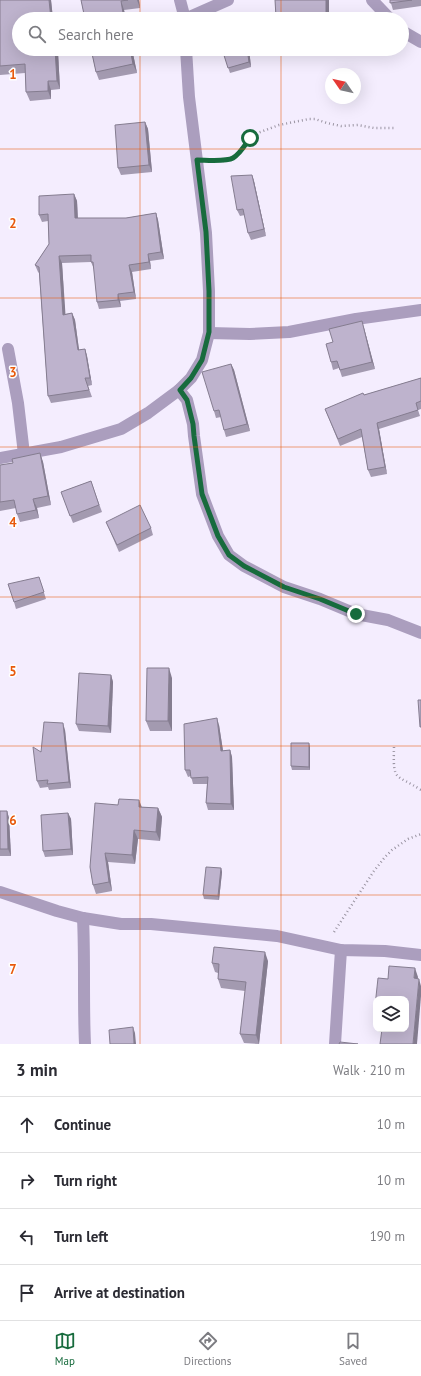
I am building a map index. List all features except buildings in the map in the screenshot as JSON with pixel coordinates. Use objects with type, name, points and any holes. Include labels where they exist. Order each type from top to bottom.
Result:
[{"type":"street","points":[[180,0],[183,12]]},
{"type":"street","points":[[201,12],[228,0]]},
{"type":"street","points":[[372,0],[383,12]]},
{"type":"street","points":[[409,35],[421,42]]},
{"type":"street","points":[[0,458],[61,447],[122,428],[148,413],[180,390],[191,378],[202,360],[209,332],[209,291],[206,232],[189,97],[186,56]]},
{"type":"street","points":[[209,332],[250,334],[289,332],[356,319],[421,310]]},
{"type":"street","points":[[8,349],[18,403],[24,454]]},
{"type":"street","points":[[180,390],[187,400],[193,424],[202,494],[218,536],[229,555],[244,566],[284,587],[320,599],[356,614],[388,620],[421,633]]},
{"type":"street","points":[[0,892],[83,918],[121,924],[151,924],[277,936],[341,950],[385,951],[421,955]]},
{"type":"street","points":[[83,918],[83,1010],[85,1044]]},
{"type":"street","points":[[335,1044],[341,950]]},
{"type":"path","points":[[197,160],[224,160],[233,158],[255,134],[279,125],[309,119],[315,119],[341,126],[358,125],[374,128],[394,128]]},
{"type":"path","points":[[394,747],[395,774],[402,780],[421,790]]},
{"type":"path","points":[[326,946],[374,871],[385,858],[392,850],[408,839],[421,834]]},
{"type":"route","points":[[250,138],[233,158],[224,160],[197,160],[206,232],[209,291],[209,332],[202,360],[191,378],[180,390],[187,400],[193,424],[202,494],[218,536],[229,555],[244,566],[284,587],[320,599],[356,614]]}]
